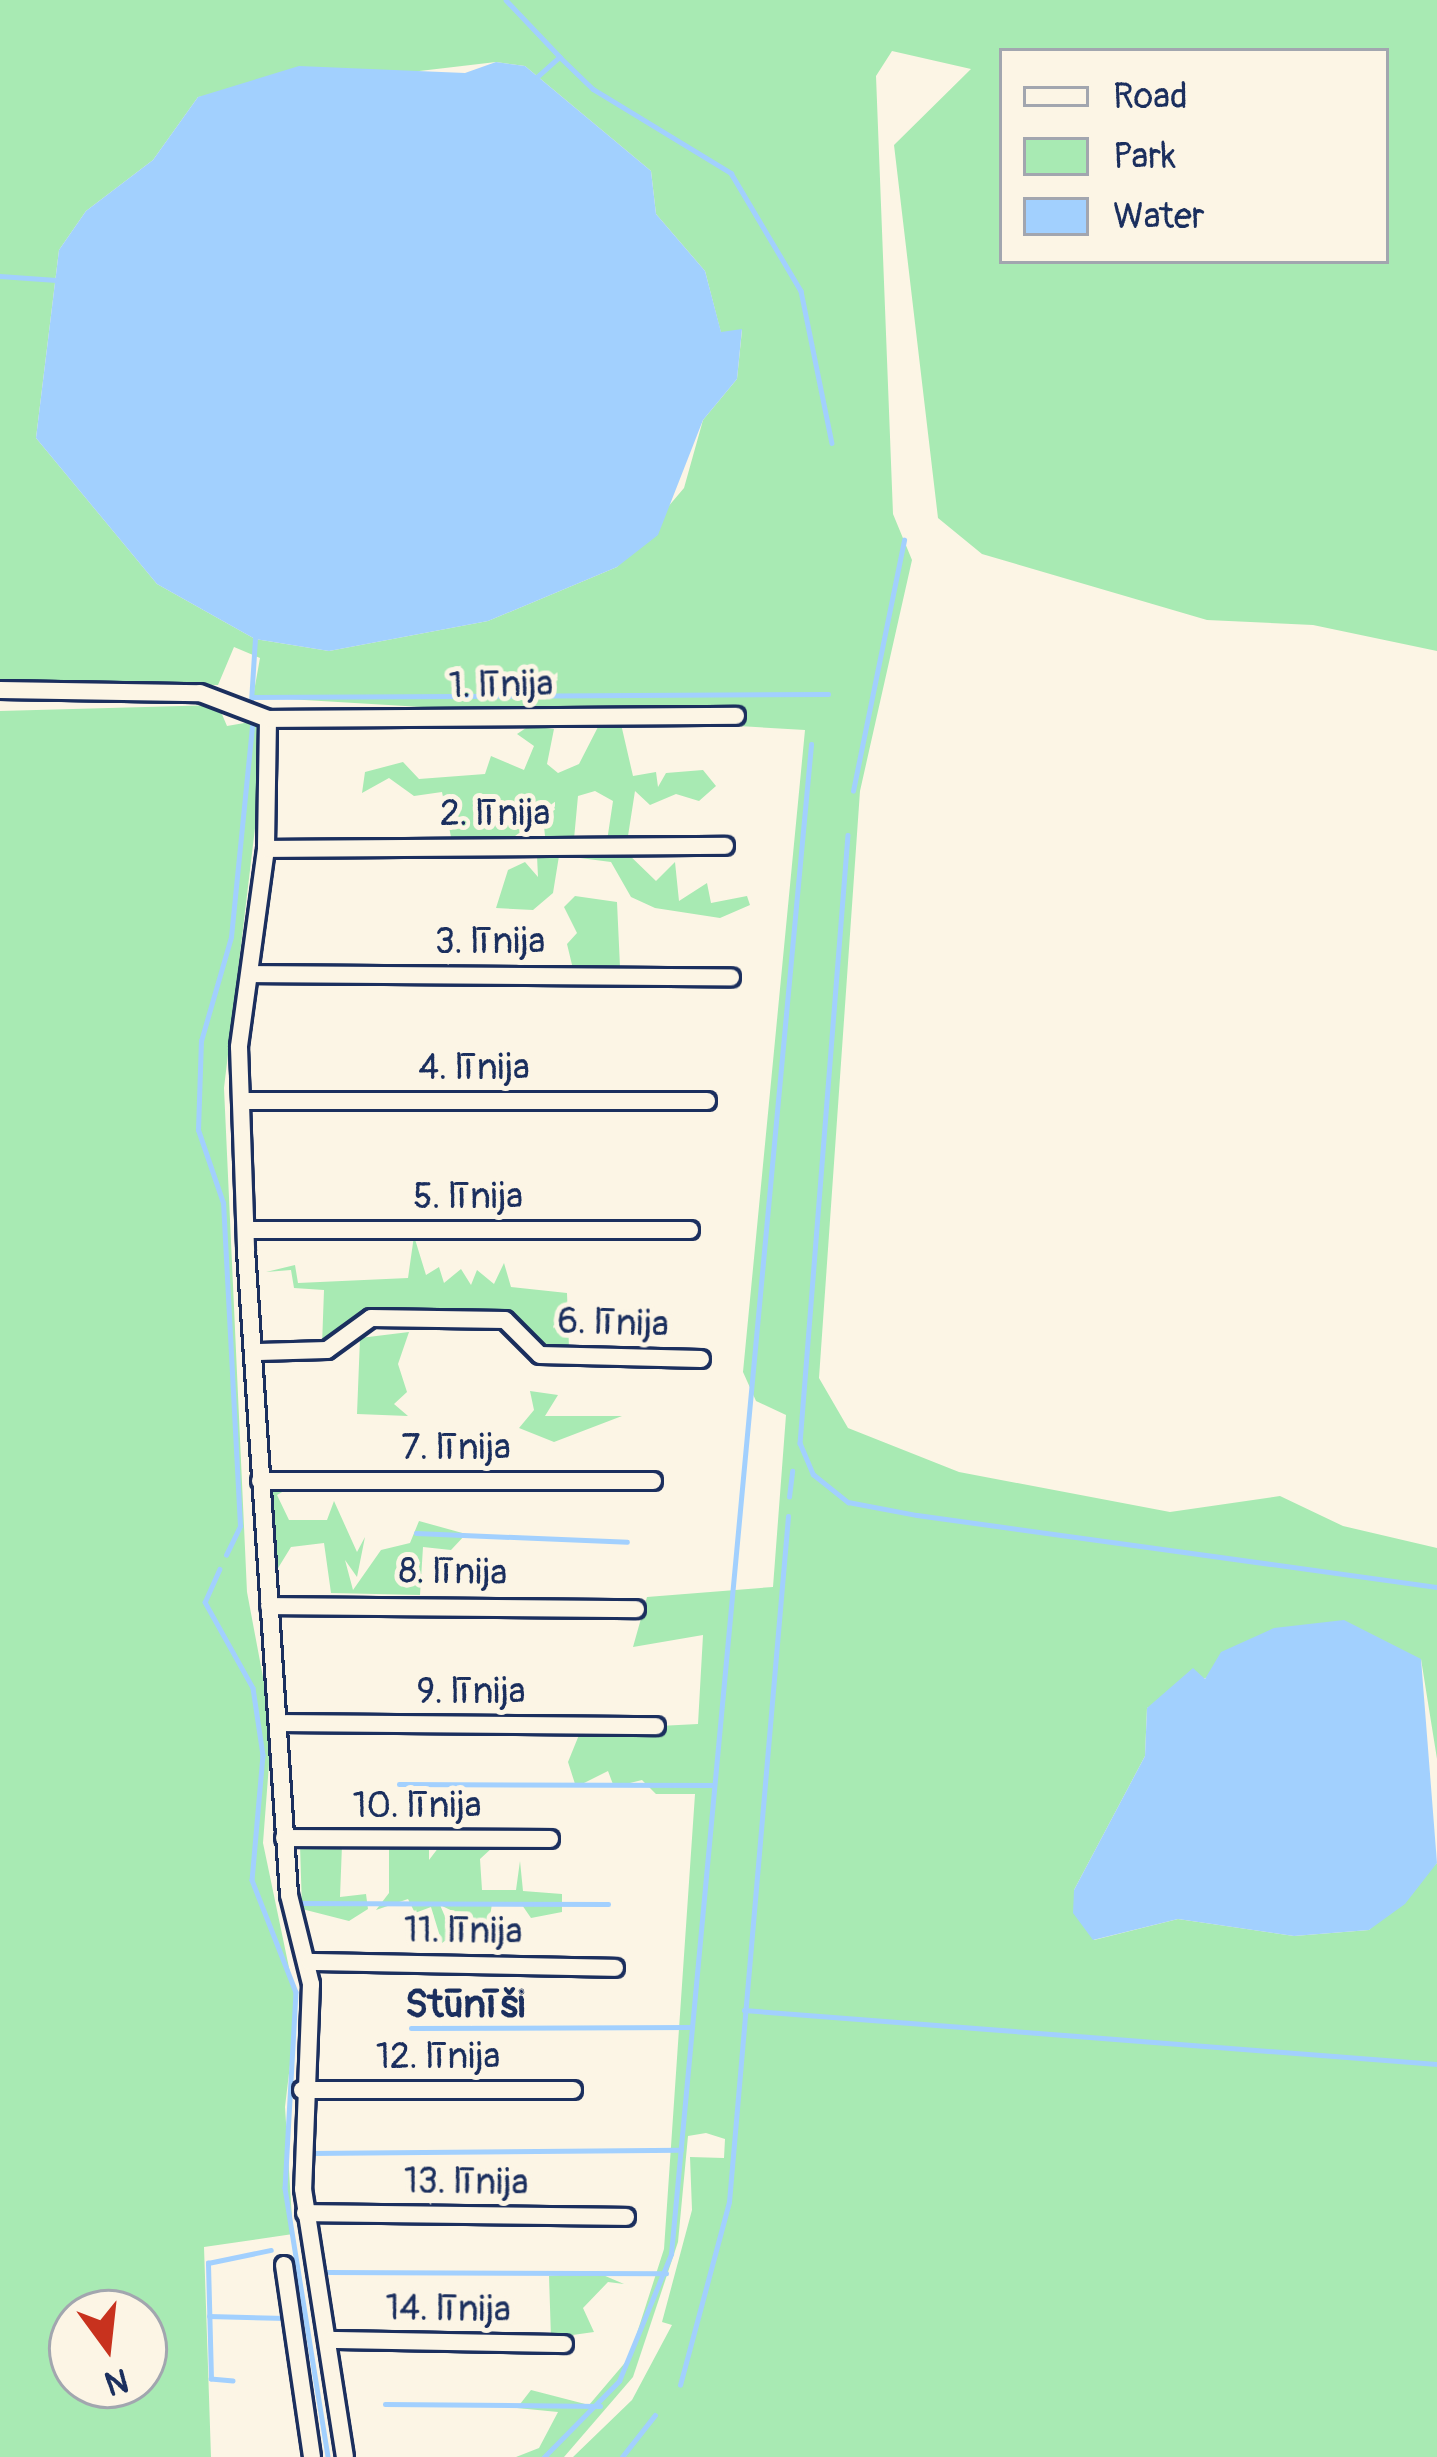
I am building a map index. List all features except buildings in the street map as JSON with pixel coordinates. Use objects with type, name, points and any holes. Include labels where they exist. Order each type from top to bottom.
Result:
[{"type":"street","name":"1. līnija","points":[[0,690],[200,693],[268,718],[736,716]]},
{"type":"street","points":[[268,718],[266,849],[241,1101],[246,1230],[259,1352],[260,1480],[269,1606],[286,1723],[284,1838],[310,1962],[302,2090],[305,2213],[331,2340],[345,2457]]},
{"type":"street","name":"2. līnija","points":[[266,849],[725,846]]},
{"type":"street","name":"3. līnija","points":[[250,974],[731,976]]},
{"type":"street","name":"4. līnija","points":[[241,1101],[707,1101]]},
{"type":"street","name":"5. līnija","points":[[246,1230],[690,1230]]},
{"type":"street","name":"6. līnija","points":[[259,1352],[327,1350],[371,1318],[505,1320],[540,1355],[701,1359]]},
{"type":"street","name":"7. līnija","points":[[260,1480],[653,1481]]},
{"type":"street","name":"8. līnija","points":[[269,1606],[636,1609]]},
{"type":"street","name":"9. līnija","points":[[286,1723],[656,1726]]},
{"type":"street","name":"10. līnija","points":[[284,1838],[550,1839]]},
{"type":"street","name":"11. līnija","points":[[310,1962],[615,1968]]},
{"type":"street","name":"12. līnija","points":[[302,2090],[573,2090]]},
{"type":"street","name":"13. līnija","points":[[305,2213],[626,2217]]},
{"type":"street","points":[[284,2265],[312,2457]]},
{"type":"street","name":"14. līnija","points":[[331,2340],[564,2344]]},
{"type":"green space","points":[[0,0],[1437,0],[1437,651],[1313,625],[1207,620],[982,554],[938,518],[894,145],[971,69],[892,51],[876,76],[893,514],[912,560],[860,791],[819,1378],[848,1428],[959,1472],[1170,1512],[1280,1496],[1343,1526],[1437,1548],[1437,1759],[1421,1659],[1217,1672],[1147,1708],[1145,1756],[1074,1890],[1094,1940],[1178,1919],[1294,1936],[1369,1930],[1437,1863],[1437,2457],[573,2457],[632,2400],[672,2325],[662,2322],[692,2210],[690,2157],[724,2158],[725,2139],[706,2133],[688,2136],[678,2242],[633,2377],[564,2457],[516,2457],[539,2448],[558,2412],[517,2408],[531,2390],[589,2405],[629,2358],[664,2249],[695,1794],[656,1794],[642,1780],[614,1787],[608,1771],[576,1787],[568,1762],[581,1730],[698,1724],[703,1635],[633,1647],[647,1597],[773,1587],[786,1415],[756,1401],[743,1372],[805,730],[253,697],[260,658],[234,647],[218,685],[0,682]],"holes":[[[496,62],[525,66],[651,171],[656,214],[705,271],[721,333],[742,330],[737,379],[703,420],[684,488],[617,567],[488,621],[329,651],[255,639],[157,584],[36,438],[59,250],[86,211],[153,160],[198,97]]]},
{"type":"green space","points":[[218,705],[227,726],[268,719],[224,1088],[247,1592],[272,1725],[263,1843],[297,2006],[285,2107],[293,2234],[204,2247],[211,2457],[0,2457],[0,711]]},
{"type":"green space","points":[[621,724],[633,776],[656,772],[658,787],[666,773],[703,770],[716,786],[699,801],[676,794],[650,805],[635,791],[628,836],[607,841],[613,801],[595,791],[578,796],[574,839],[545,836],[543,816],[515,836],[466,842],[451,837],[442,792],[414,796],[389,778],[362,793],[365,772],[403,762],[419,779],[485,774],[491,756],[524,770],[534,746],[517,734],[529,726],[554,729],[547,764],[558,773],[579,764],[599,725]]},
{"type":"green space","points":[[624,850],[656,881],[675,862],[679,901],[707,883],[711,903],[747,896],[750,905],[720,918],[655,908],[631,897],[611,862],[580,858]]},
{"type":"green space","points":[[537,856],[559,856],[553,893],[533,910],[496,908],[508,870],[525,862],[538,877]]},
{"type":"green space","points":[[575,896],[617,902],[620,967],[573,969],[567,944],[577,933],[564,907]]},
{"type":"green space","points":[[414,1236],[426,1275],[439,1267],[444,1283],[461,1269],[471,1285],[477,1270],[494,1284],[504,1263],[511,1287],[567,1293],[569,1348],[541,1348],[521,1328],[405,1314],[322,1345],[324,1290],[294,1288],[291,1270],[266,1272],[295,1265],[298,1283],[408,1278]]},
{"type":"green space","points":[[409,1332],[398,1364],[407,1392],[394,1404],[408,1416],[357,1414],[360,1338]]},
{"type":"green space","points":[[530,1391],[558,1395],[545,1416],[622,1416],[554,1442],[519,1428],[534,1410]]},
{"type":"green space","points":[[289,1488],[277,1495],[289,1520],[327,1520],[334,1501],[357,1552],[365,1537],[357,1577],[345,1560],[353,1590],[381,1550],[410,1543],[419,1521],[466,1534],[451,1550],[423,1547],[420,1595],[331,1593],[324,1543],[291,1547],[275,1573],[269,1489]]},
{"type":"green space","points":[[442,1843],[493,1847],[480,1859],[482,1890],[516,1890],[520,1861],[523,1891],[562,1894],[562,1912],[531,1918],[520,1902],[492,1904],[488,1928],[440,1905],[453,1935],[442,1943],[431,1907],[415,1913],[408,1899],[376,1910],[389,1893],[389,1847],[429,1845],[429,1860]]},
{"type":"green space","points":[[300,1845],[342,1845],[340,1897],[366,1894],[368,1909],[349,1921],[302,1909]]},
{"type":"green space","points":[[596,2272],[624,2284],[608,2282],[583,2308],[594,2332],[551,2338],[549,2276]]},
{"type":"water","points":[[496,62],[525,66],[651,171],[656,214],[705,271],[721,332],[742,329],[737,379],[703,420],[658,535],[617,567],[488,621],[329,651],[255,639],[157,584],[36,438],[59,250],[86,211],[153,160],[198,97],[299,66],[465,73]]},
{"type":"water","points":[[1344,1620],[1421,1659],[1437,1863],[1405,1904],[1369,1930],[1294,1936],[1178,1919],[1093,1940],[1073,1913],[1074,1890],[1145,1756],[1147,1708],[1193,1668],[1205,1679],[1221,1652],[1274,1628]]},
{"type":"waterway","points":[[506,0],[560,57],[538,77]]},
{"type":"waterway","points":[[560,57],[593,89],[731,173],[801,291],[832,443]]},
{"type":"waterway","points":[[0,276],[56,280]]},
{"type":"waterway","points":[[853,791],[904,540]]},
{"type":"waterway","points":[[251,702],[255,639]]},
{"type":"waterway","points":[[253,697],[828,694]]},
{"type":"waterway","points":[[226,1555],[240,1526],[223,1203],[198,1130],[201,1041],[231,937],[252,727]]},
{"type":"waterway","points":[[544,2457],[619,2381],[671,2254],[811,744]]},
{"type":"waterway","points":[[848,835],[800,1443],[813,1474],[848,1502],[917,1515],[1437,1587]]},
{"type":"waterway","points":[[789,1497],[792,1471]]},
{"type":"waterway","points":[[680,2385],[729,2202],[788,1517]]},
{"type":"waterway","points":[[416,1533],[627,1542]]},
{"type":"waterway","points":[[220,1569],[205,1602],[253,1688],[263,1755],[252,1880],[296,1992],[285,2188],[328,2457]]},
{"type":"waterway","points":[[399,1784],[712,1785]]},
{"type":"waterway","points":[[297,1903],[608,1904]]},
{"type":"waterway","points":[[744,2010],[1437,2064]]},
{"type":"waterway","points":[[411,2028],[692,2027]]},
{"type":"waterway","points":[[309,2153],[681,2150]]},
{"type":"waterway","points":[[233,2381],[211,2379],[208,2263],[271,2250]]},
{"type":"waterway","points":[[326,2272],[666,2273]]},
{"type":"waterway","points":[[209,2316],[286,2318]]},
{"type":"waterway","points":[[385,2404],[600,2406]]},
{"type":"waterway","points":[[622,2457],[655,2415]]},
{"type":"district","name":"Stūnīši","points":[[465,2005]]}]
